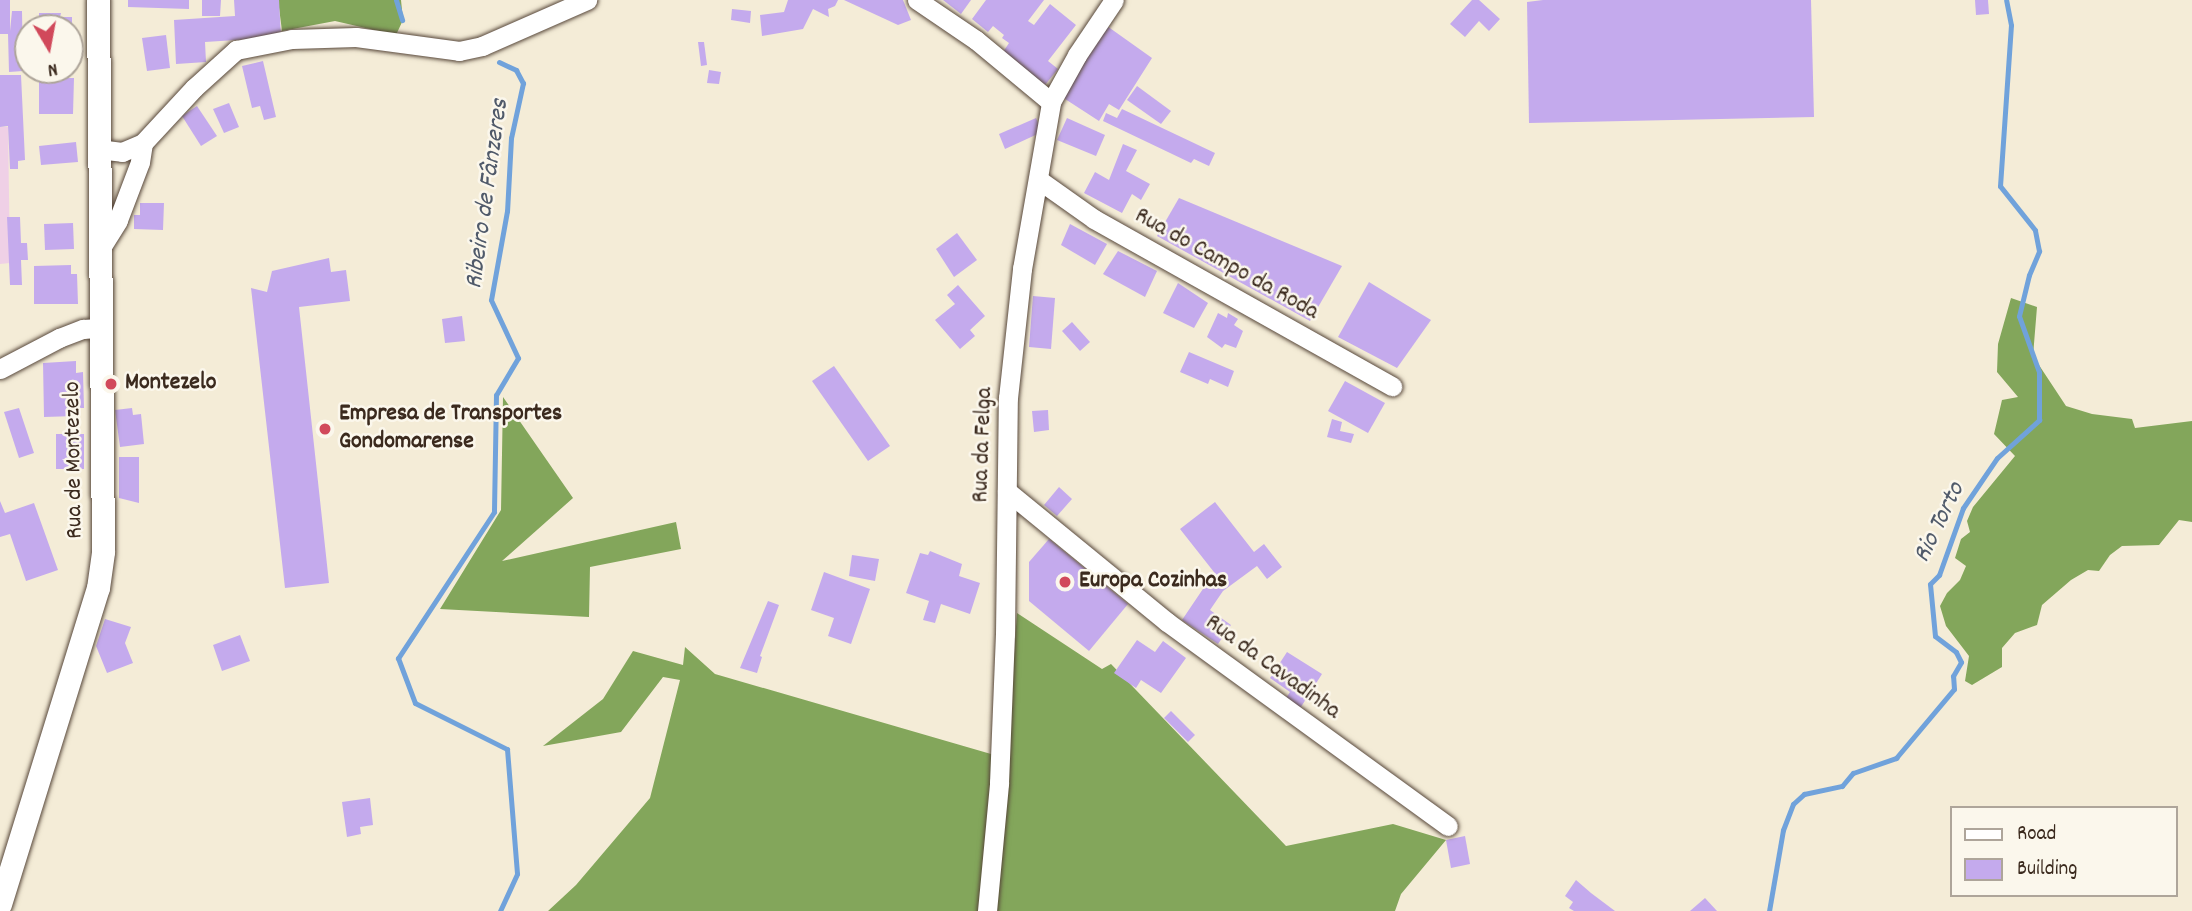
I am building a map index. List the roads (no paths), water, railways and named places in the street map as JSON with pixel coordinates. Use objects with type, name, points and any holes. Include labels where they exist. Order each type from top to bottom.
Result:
[{"type":"street","name":"Rua de Montezelo","points":[[0,904],[98,588],[103,551],[98,0]]},
{"type":"street","points":[[98,149],[122,152],[143,143],[194,88],[236,50],[292,39],[356,37],[458,51],[482,46],[587,0]]},
{"type":"street","points":[[917,0],[976,40],[1051,102]]},
{"type":"street","name":"Rua da Felga","points":[[987,911],[999,783],[1008,398],[1022,269],[1040,180],[1051,102],[1065,74],[1114,0]]},
{"type":"street","points":[[99,252],[118,220],[140,162],[143,143]]},
{"type":"street","name":"Rua do Campo da Roda","points":[[1040,180],[1094,219],[1392,386]]},
{"type":"street","points":[[0,369],[59,338],[83,329],[99,328]]},
{"type":"street","name":"Rua da Cavadinha","points":[[1007,491],[1167,622],[1448,826]]},
{"type":"waterway","name":"Ribeiro de Fânzeres","points":[[396,0],[402,20]]},
{"type":"waterway","name":"Rio Torto","points":[[1769,911],[1783,830],[1793,804],[1804,794],[1842,786],[1853,773],[1896,758],[1954,689],[1953,676],[1961,662],[1956,652],[1935,636],[1930,584],[1939,575],[1963,508],[1997,458],[2039,420],[2039,372],[2019,316],[2029,275],[2039,251],[2035,230],[2000,186],[2011,25],[2006,0]]},
{"type":"waterway","name":"Ribeiro de Fânzeres","points":[[499,62],[516,70],[523,83],[511,138],[507,211],[491,300],[518,358],[496,395],[494,512],[398,658],[415,703],[507,749],[517,874],[500,911]]},
{"type":"place","name":"Montezelo","points":[[111,384]]},
{"type":"place","name":"Empresa de Transportes Gondomarense","points":[[325,429]]},
{"type":"place","name":"Europa Cozinhas","points":[[1065,582]]}]
